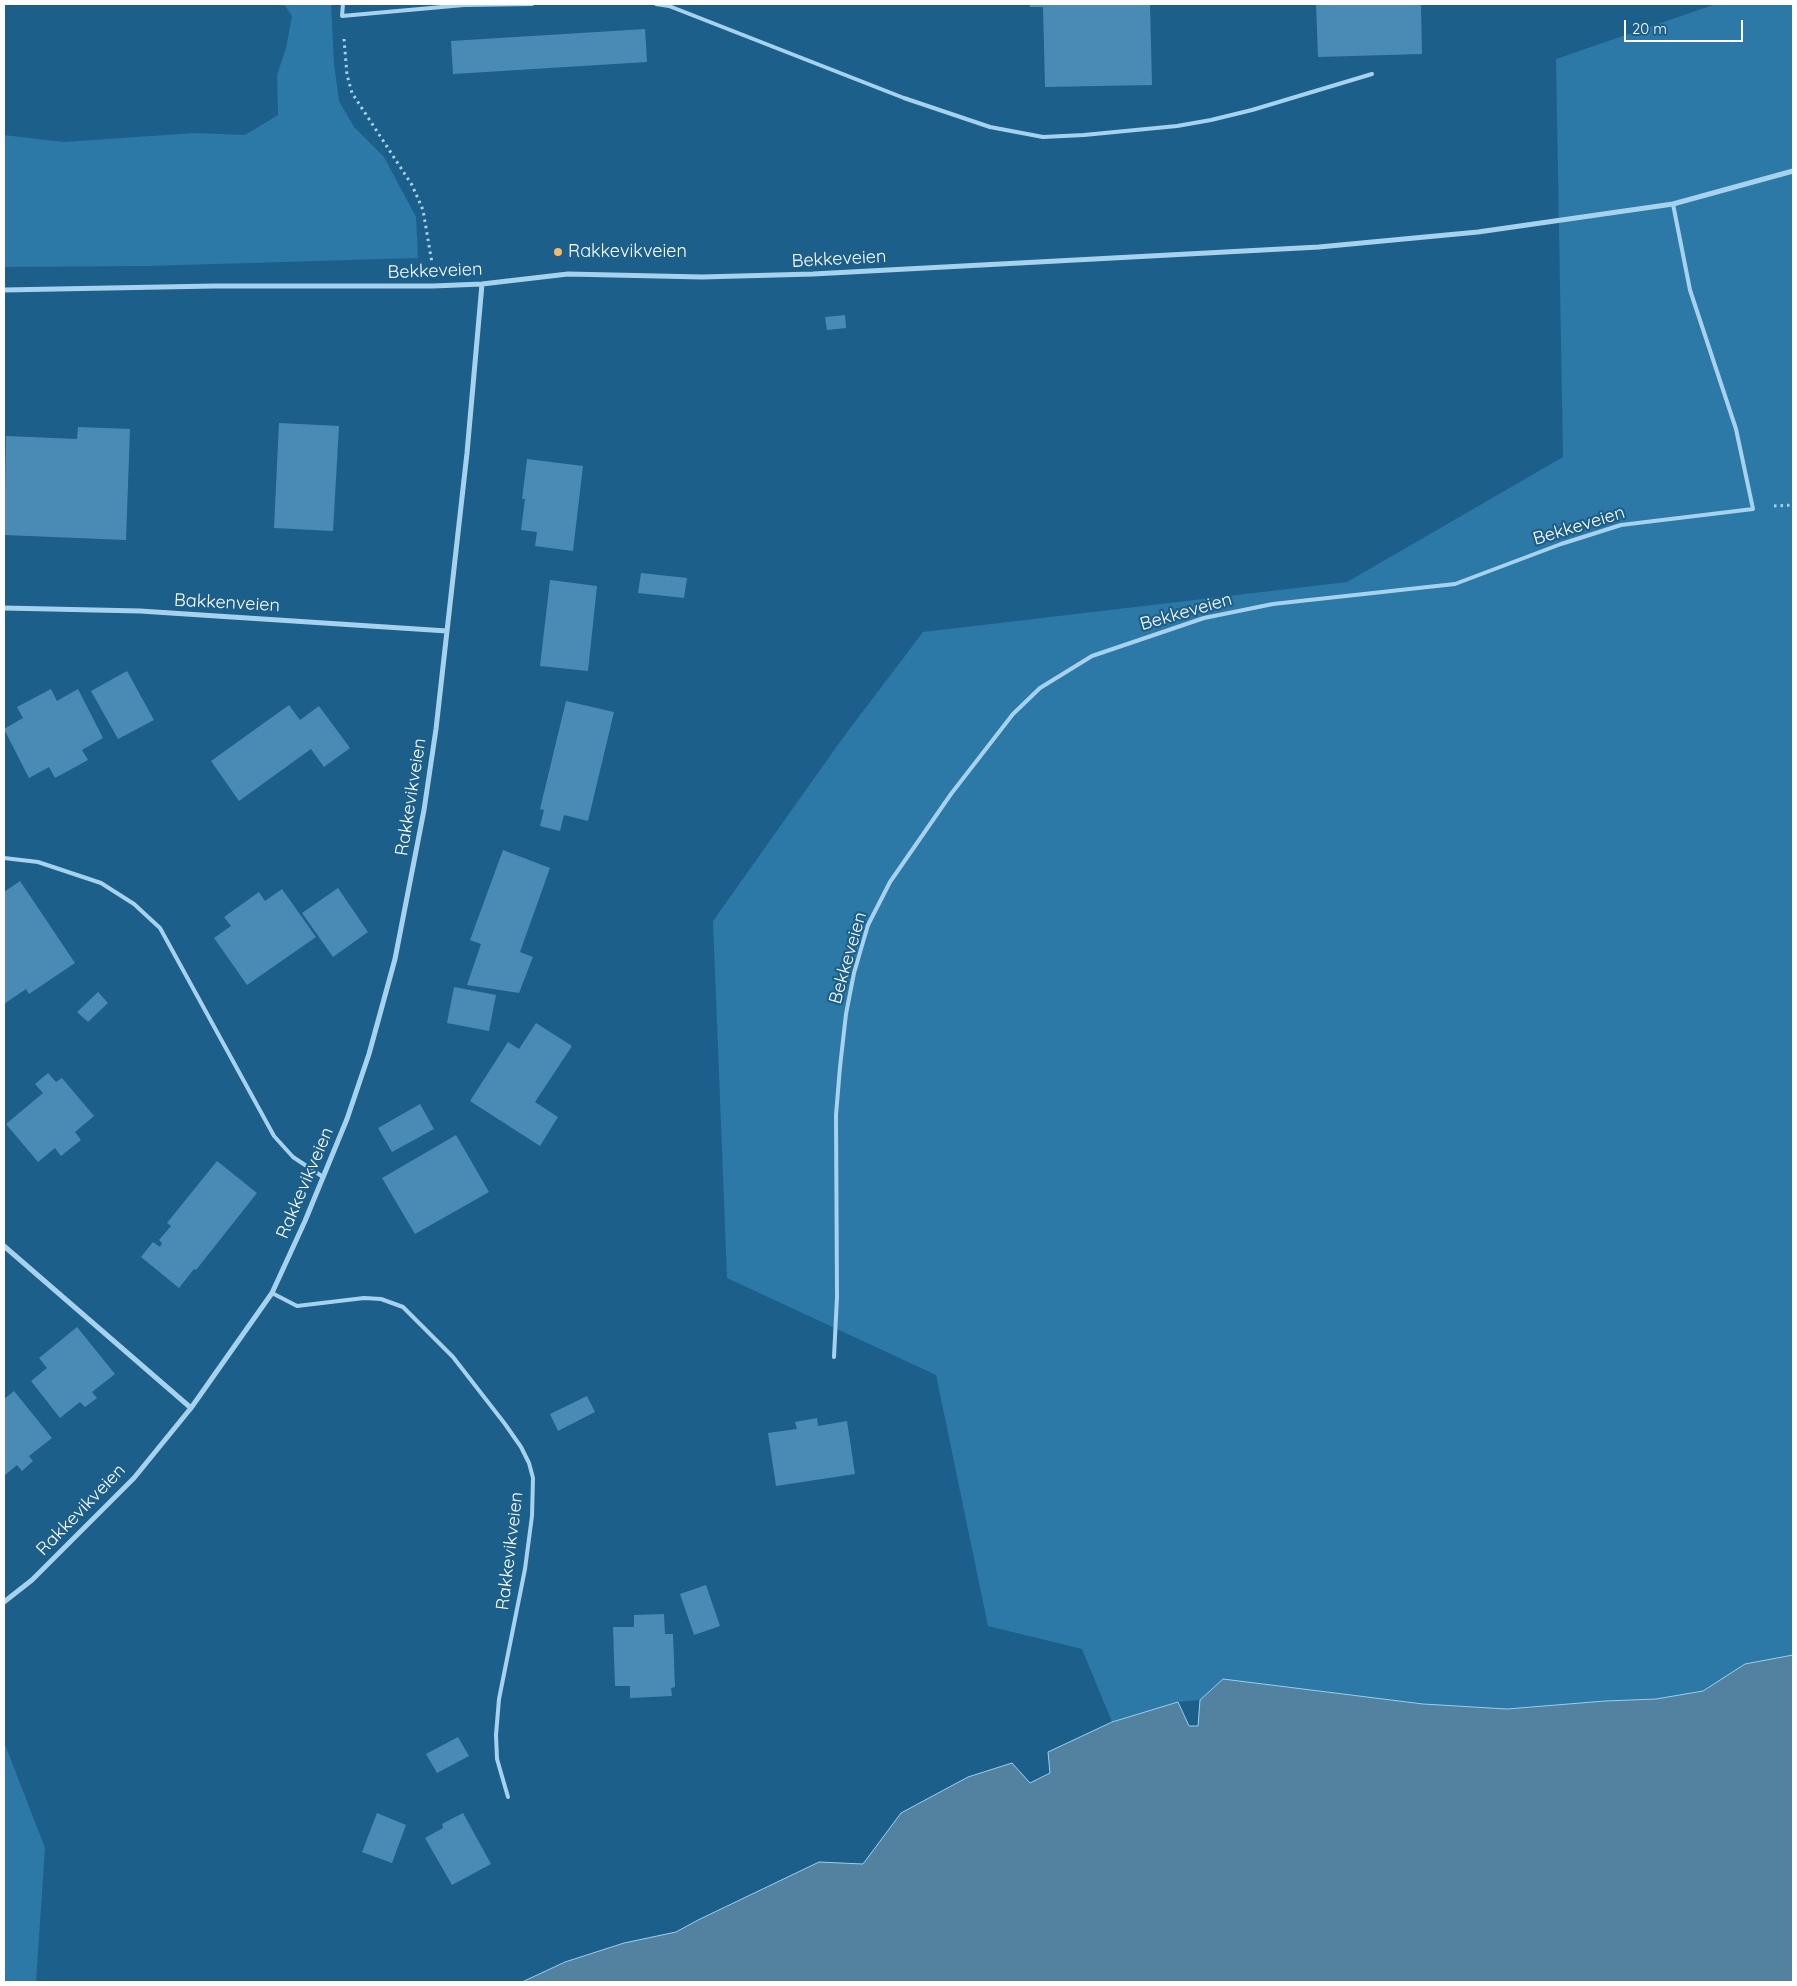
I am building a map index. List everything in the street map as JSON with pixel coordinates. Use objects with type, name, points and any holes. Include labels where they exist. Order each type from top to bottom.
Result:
[{"type":"street","name":"Bekkeveien","points":[[4,290],[214,286],[433,286],[482,284],[568,274],[702,277],[813,274],[1319,246],[1478,232],[1673,204],[1793,171]]},
{"type":"street","name":"Rakkevikveien","points":[[4,1602],[32,1580],[134,1478],[191,1408],[272,1293],[305,1221],[347,1119],[369,1054],[395,959],[424,810],[467,453],[482,284]]},
{"type":"street","name":"Bakkenveien","points":[[4,608],[150,612],[447,631]]},
{"type":"street","points":[[4,1246],[191,1408]]},
{"type":"lane","points":[[343,4],[342,16],[464,5],[532,4]]},
{"type":"lane","points":[[656,4],[669,6],[904,98],[990,127],[1043,137],[1168,127],[1211,120],[1252,110],[1372,74]]},
{"type":"lane","name":"Bekkeveien","points":[[834,1357],[837,1297],[836,1115],[849,998],[868,925],[890,882],[952,794],[1012,714],[1040,688],[1092,656],[1204,618],[1274,604],[1455,584],[1562,544],[1621,525],[1753,508],[1736,429],[1690,290],[1673,204]]},
{"type":"lane","points":[[4,858],[38,862],[101,883],[134,904],[160,928],[274,1136],[293,1157],[323,1177]]},
{"type":"lane","name":"Rakkevikveien","points":[[272,1293],[297,1306],[364,1298],[381,1299],[403,1306],[453,1357],[505,1424],[521,1447],[529,1463],[533,1478],[532,1516],[525,1569],[499,1699],[496,1735],[497,1759],[508,1797]]},
{"type":"path","points":[[342,16],[346,74],[352,93],[412,185],[423,210],[432,266],[433,286]]},
{"type":"shaded area","points":[[284,4],[331,4],[334,64],[339,101],[354,127],[384,157],[416,217],[418,258],[148,266],[4,267],[4,135],[63,142],[195,133],[245,135],[278,115],[277,75],[286,48],[292,16]]},
{"type":"shaded area","points":[[1716,4],[1793,4],[1793,1655],[1745,1664],[1703,1691],[1656,1699],[1507,1709],[1423,1704],[1223,1679],[1200,1700],[1178,1702],[1112,1722],[1082,1649],[988,1626],[936,1375],[727,1278],[713,921],[842,739],[923,632],[1347,582],[1563,457],[1556,59]]},
{"type":"shaded area","points":[[1793,1655],[1793,1982],[522,1982],[565,1962],[624,1943],[676,1932],[819,1862],[863,1864],[901,1813],[968,1777],[1012,1763],[1030,1783],[1050,1773],[1048,1752],[1112,1722],[1178,1702],[1189,1726],[1198,1726],[1200,1700],[1223,1679],[1423,1704],[1507,1709],[1656,1699],[1703,1691],[1745,1664]]},
{"type":"shaded area","points":[[4,1742],[45,1848],[36,1982],[4,1982]]},
{"type":"building","points":[[1030,4],[1150,4],[1152,85],[1045,87],[1043,7],[1030,7]]},
{"type":"building","points":[[1316,4],[1421,4],[1422,54],[1318,57]]},
{"type":"building","points":[[645,29],[647,62],[453,74],[451,41]]},
{"type":"building","points":[[845,315],[846,328],[827,330],[825,317]]},
{"type":"building","points":[[279,423],[339,426],[333,531],[274,528]]},
{"type":"building","points":[[78,427],[130,429],[126,540],[4,535],[6,436],[77,439]]},
{"type":"building","points":[[527,459],[583,466],[573,551],[535,546],[537,532],[521,530],[525,499],[522,499]]},
{"type":"building","points":[[641,573],[687,578],[684,598],[638,593]]},
{"type":"building","points":[[550,580],[597,586],[588,671],[540,666]]},
{"type":"building","points":[[127,671],[154,720],[118,739],[91,691]]},
{"type":"building","points":[[51,689],[57,701],[78,689],[103,738],[82,750],[88,760],[55,778],[49,767],[29,778],[4,729],[23,718],[17,707]]},
{"type":"building","points":[[566,701],[614,712],[588,821],[564,815],[560,831],[540,826],[544,810],[540,809]]},
{"type":"building","points":[[289,705],[300,720],[319,706],[350,748],[324,767],[311,749],[239,801],[211,761]]},
{"type":"building","points":[[503,850],[550,868],[520,952],[533,957],[519,993],[467,985],[481,944],[470,940]]},
{"type":"building","points":[[20,881],[75,963],[29,994],[26,989],[4,1004],[4,892]]},
{"type":"building","points":[[338,888],[368,932],[333,957],[302,913]]},
{"type":"building","points":[[282,889],[316,937],[247,985],[214,938],[231,926],[224,917],[259,892],[265,901]]},
{"type":"building","points":[[454,987],[496,995],[489,1031],[447,1023]]},
{"type":"building","points":[[98,992],[108,1003],[88,1022],[77,1012]]},
{"type":"building","points":[[536,1023],[572,1046],[535,1102],[558,1117],[540,1146],[470,1101],[508,1042],[519,1049]]},
{"type":"building","points":[[48,1073],[56,1082],[62,1078],[94,1116],[75,1132],[81,1140],[61,1156],[55,1148],[38,1162],[6,1124],[43,1093],[35,1084]]},
{"type":"building","points":[[420,1104],[434,1129],[392,1152],[378,1128]]},
{"type":"building","points":[[456,1135],[489,1192],[415,1234],[382,1178]]},
{"type":"building","points":[[217,1161],[257,1193],[196,1270],[194,1269],[179,1288],[141,1257],[153,1242],[160,1247],[162,1243],[159,1240],[171,1226],[167,1223]]},
{"type":"building","points":[[77,1327],[115,1374],[92,1392],[97,1398],[85,1407],[80,1402],[60,1418],[31,1381],[47,1368],[39,1358]]},
{"type":"building","points":[[14,1391],[52,1438],[29,1456],[33,1461],[22,1471],[17,1465],[4,1476],[4,1399]]},
{"type":"building","points":[[587,1396],[595,1412],[558,1431],[550,1414]]},
{"type":"building","points":[[817,1418],[818,1426],[847,1421],[855,1474],[776,1486],[768,1433],[797,1429],[795,1422]]},
{"type":"building","points":[[706,1585],[720,1626],[694,1635],[680,1594]]},
{"type":"building","points":[[664,1614],[665,1634],[673,1634],[675,1687],[671,1688],[672,1696],[630,1698],[630,1686],[615,1686],[613,1627],[634,1627],[634,1615]]},
{"type":"building","points":[[458,1737],[469,1756],[437,1773],[426,1754]]},
{"type":"building","points":[[377,1813],[406,1825],[392,1863],[362,1852]]},
{"type":"building","points":[[463,1813],[491,1864],[452,1885],[425,1838],[443,1828],[442,1824]]},
{"type":"place","name":"Rakkevikveien","points":[[558,252]]}]
